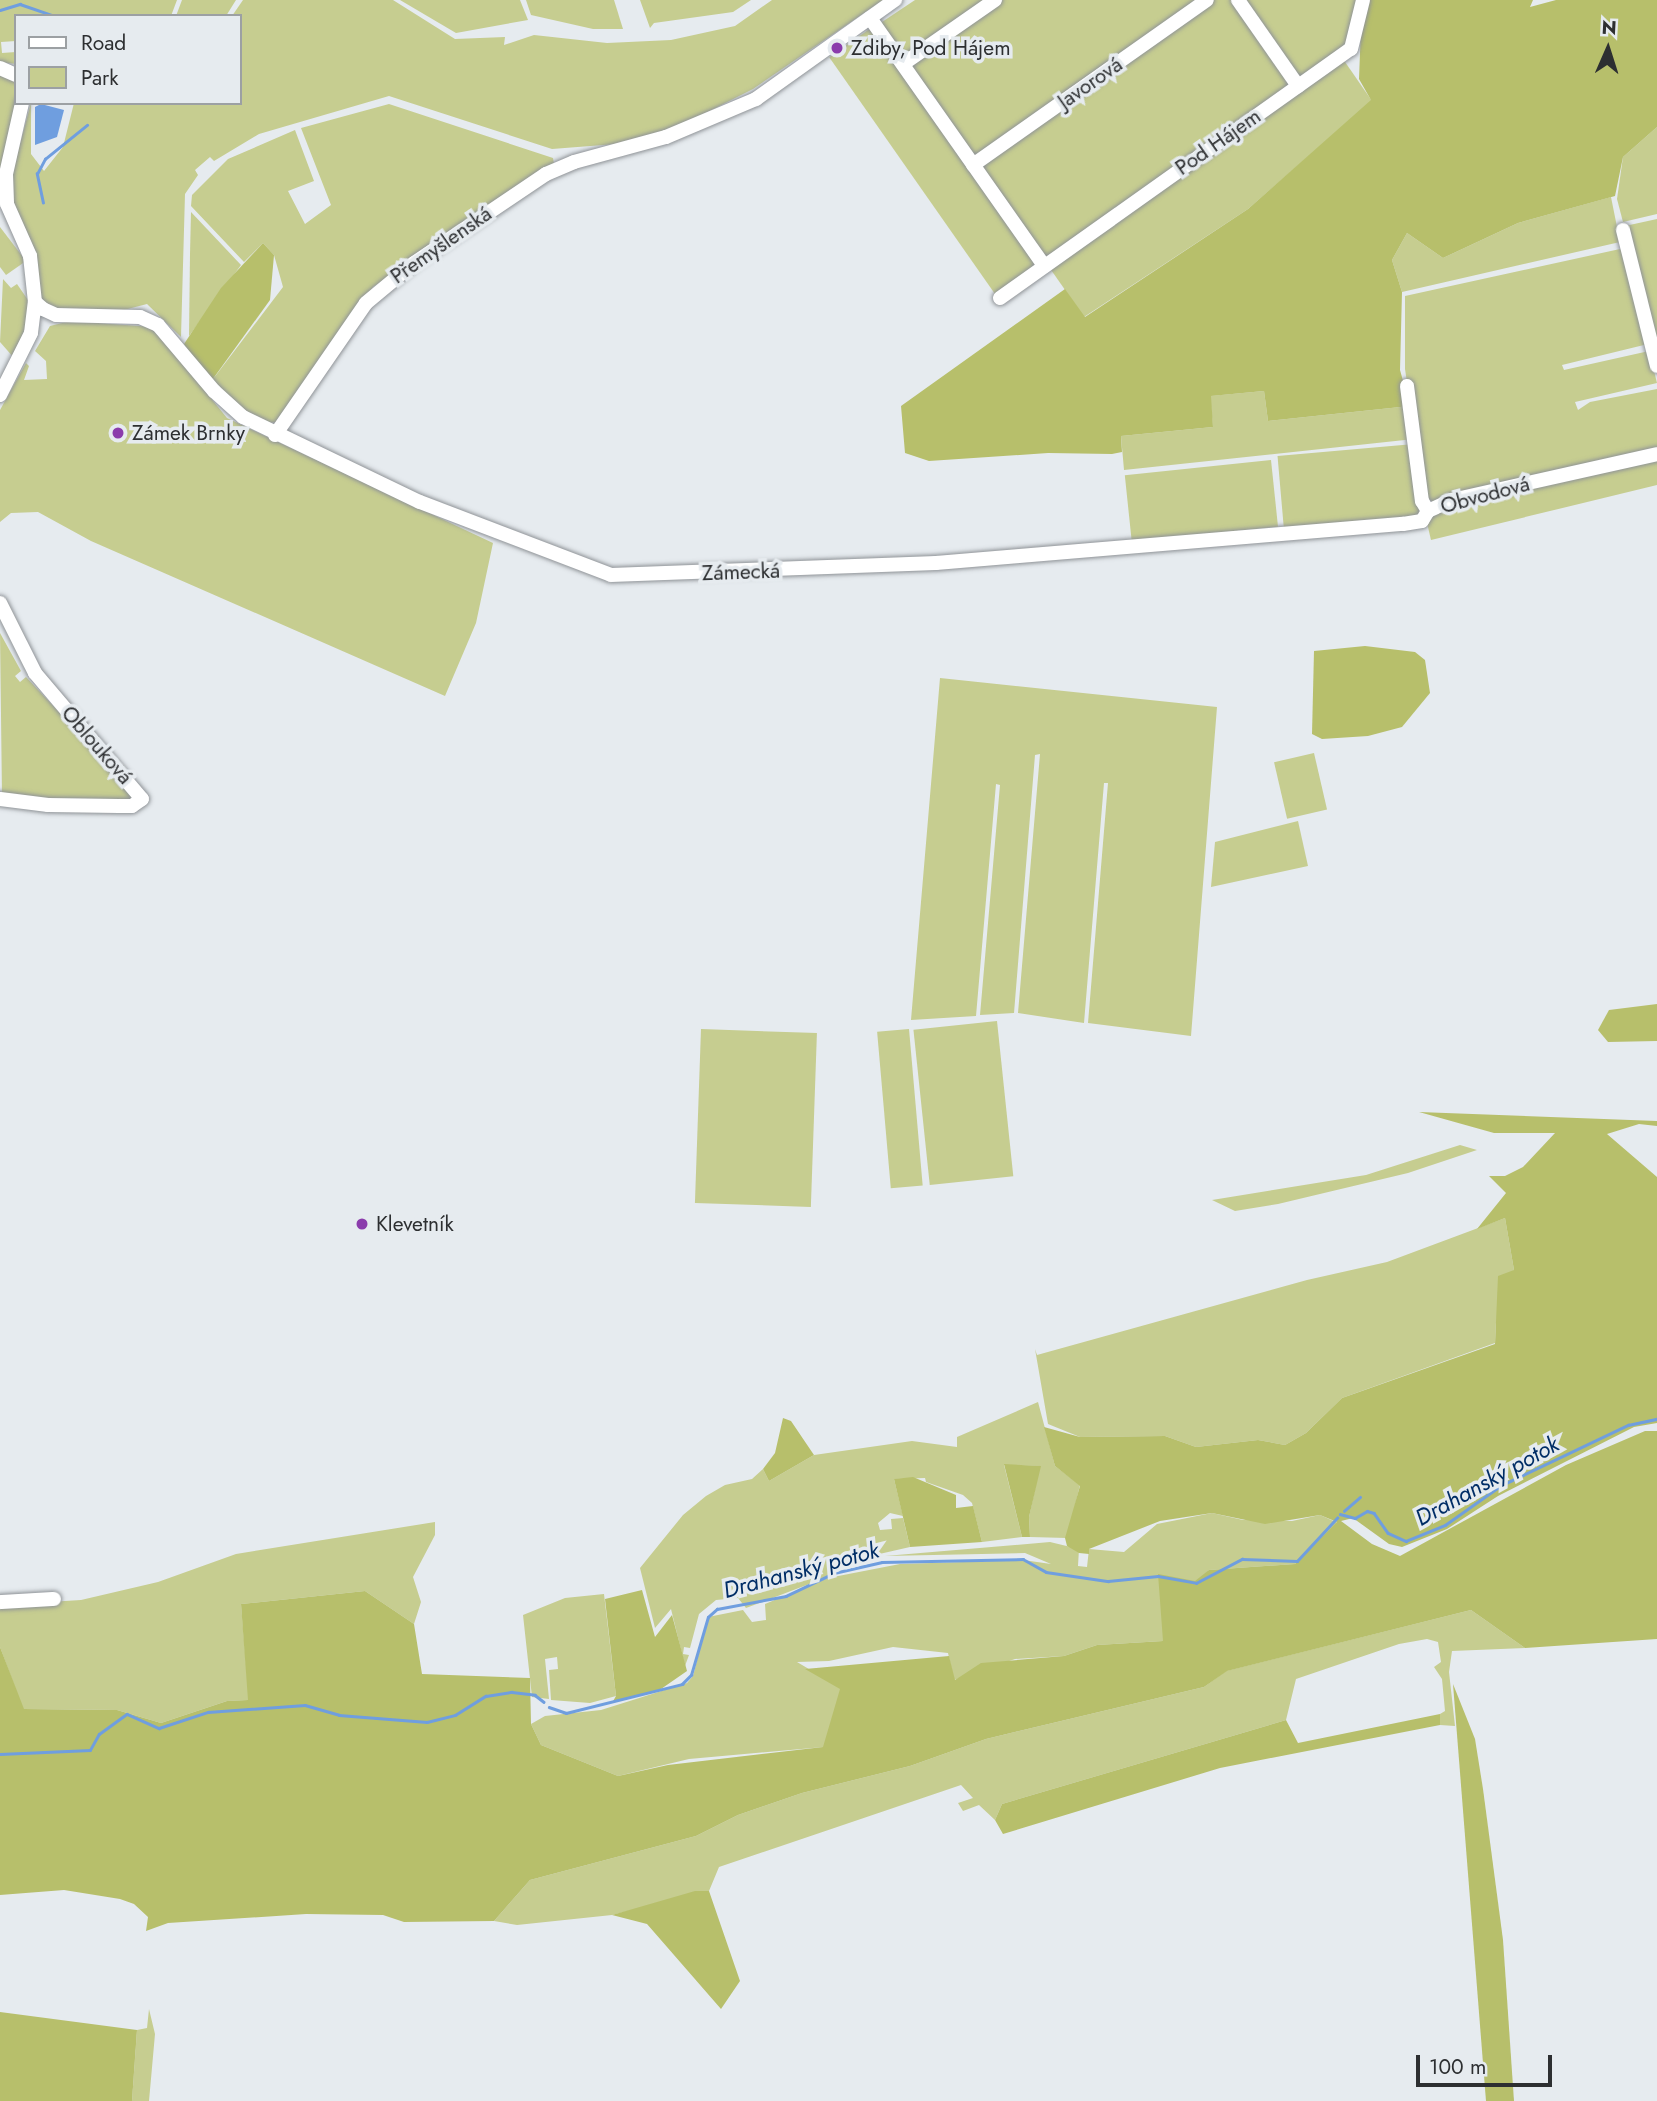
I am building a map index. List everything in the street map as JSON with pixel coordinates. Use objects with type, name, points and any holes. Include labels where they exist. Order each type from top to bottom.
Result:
[{"type":"street","name":"Přemyšlenská","points":[[275,435],[366,303],[414,263],[547,174],[574,162],[666,137],[736,110],[895,0]]},
{"type":"street","points":[[903,64],[995,0]]},
{"type":"street","name":"Javorová","points":[[973,165],[1207,0]]},
{"type":"street","points":[[1238,0],[1298,86]]},
{"type":"street","name":"Pod Hájem","points":[[1000,298],[1351,49],[1363,0]]},
{"type":"street","points":[[870,18],[1044,266]]},
{"type":"street","points":[[0,395],[31,333],[35,302],[30,256],[4,204],[6,174],[22,105]]},
{"type":"street","points":[[1623,230],[1655,349],[1657,366]]},
{"type":"street","points":[[35,302],[57,315],[140,317],[158,325],[232,409],[275,435]]},
{"type":"street","points":[[31,333],[57,315]]},
{"type":"street","points":[[1407,386],[1422,500],[1428,511]]},
{"type":"street","name":"Zámecká","points":[[275,435],[420,502],[611,575],[936,563],[1234,539]]},
{"type":"street","name":"Obvodová","points":[[1234,539],[1423,522],[1428,511],[1452,500],[1657,454]]},
{"type":"street","name":"Oblouková","points":[[0,603],[35,673],[142,799],[132,806],[48,806],[0,799]]},
{"type":"street","points":[[0,1602],[54,1599]]},
{"type":"green space","points":[[0,0],[177,0],[172,14],[14,14],[14,41],[1,42],[2,53],[14,52],[14,64],[0,62]]},
{"type":"green space","points":[[182,0],[236,0],[227,14],[177,14]]},
{"type":"green space","points":[[243,0],[393,0],[455,39],[505,37],[504,45],[534,35],[607,43],[671,40],[735,26],[772,0],[883,0],[753,89],[668,132],[629,143],[552,149],[389,96],[259,134],[214,161],[210,157],[195,170],[198,175],[185,194],[181,337],[147,304],[120,311],[51,308],[40,297],[32,245],[8,189],[30,105],[31,154],[44,171],[63,147],[74,105],[242,105],[242,14],[233,14]]},
{"type":"green space","points":[[400,0],[520,0],[528,20],[456,33]]},
{"type":"green space","points":[[526,0],[614,0],[623,29],[593,29],[531,15]]},
{"type":"green space","points":[[640,0],[751,0],[733,12],[654,23],[650,28]]},
{"type":"green space","points":[[915,0],[988,0],[904,59],[879,24]]},
{"type":"green space","points":[[1003,0],[1200,0],[974,159],[908,66]]},
{"type":"green space","points":[[1214,0],[1236,0],[1295,83],[1046,259],[979,166]]},
{"type":"green space","points":[[1241,0],[1359,0],[1351,44],[1302,78],[1295,77]]},
{"type":"green space","points":[[1362,0],[1533,0],[1530,7],[1556,0],[1657,0],[1657,127],[1623,157],[1615,196],[1518,223],[1443,258],[1407,233],[1392,260],[1402,292],[1400,370],[1410,406],[1268,421],[1264,391],[1211,396],[1213,427],[1121,436],[1122,452],[1112,454],[1048,453],[929,461],[905,453],[901,406],[1065,289],[1085,317],[1248,209],[1371,100],[1359,79]]},
{"type":"green space","points":[[871,28],[1037,265],[995,294],[829,57]]},
{"type":"green space","points":[[1343,59],[1372,101],[1248,209],[1084,317],[1049,267]]},
{"type":"green space","points":[[0,73],[14,77],[16,105],[0,177]]},
{"type":"green space","points":[[389,104],[553,158],[554,164],[373,287],[277,422],[266,423],[238,409],[210,383],[283,287],[274,255],[263,243],[244,262],[191,206],[192,195],[228,159],[295,130],[314,181],[288,191],[305,224],[331,205],[301,128]]},
{"type":"green space","points":[[1657,127],[1657,214],[1623,222],[1617,199],[1623,157]]},
{"type":"green space","points":[[1611,197],[1620,242],[1402,292],[1392,260],[1407,233],[1443,258],[1518,223]]},
{"type":"green space","points":[[191,212],[241,265],[189,336],[190,254]]},
{"type":"green space","points":[[1657,219],[1657,340],[1625,226]]},
{"type":"green space","points":[[0,227],[26,261],[6,275],[0,267]]},
{"type":"green space","points":[[263,243],[274,255],[270,300],[210,383],[184,344],[221,288]]},
{"type":"green space","points":[[1620,249],[1625,253],[1648,344],[1562,365],[1564,370],[1649,351],[1657,383],[1575,402],[1578,410],[1590,402],[1657,389],[1657,451],[1433,502],[1424,495],[1405,369],[1405,296]]},
{"type":"green space","points":[[3,279],[11,288],[17,284],[28,300],[29,318],[14,358],[0,342]]},
{"type":"green space","points":[[70,321],[153,327],[227,418],[493,543],[476,623],[445,696],[91,541],[38,512],[11,513],[0,522],[0,410],[26,363],[29,366],[24,380],[47,379],[46,361],[35,351],[50,326]]},
{"type":"green space","points":[[1264,391],[1268,421],[1410,406],[1414,439],[1124,470],[1121,436],[1213,427],[1210,396]]},
{"type":"green space","points":[[1414,444],[1420,517],[1284,529],[1278,456]]},
{"type":"green space","points":[[1657,457],[1657,485],[1431,540],[1427,523],[1440,507]]},
{"type":"green space","points":[[1271,460],[1278,527],[1132,542],[1125,475]]},
{"type":"green space","points":[[0,633],[21,671],[15,676],[20,682],[26,677],[137,795],[128,803],[2,797]]},
{"type":"green space","points":[[1365,646],[1415,652],[1425,660],[1430,693],[1402,727],[1368,736],[1322,739],[1312,734],[1314,651]]},
{"type":"green space","points":[[940,678],[1217,707],[1191,1036],[1088,1023],[1108,783],[1104,783],[1084,1023],[1018,1013],[1040,754],[1035,755],[1014,1013],[980,1015],[1000,785],[996,784],[976,1016],[911,1020]]},
{"type":"green space","points":[[1314,753],[1327,810],[1287,819],[1274,762]]},
{"type":"green space","points":[[1298,821],[1308,866],[1211,887],[1215,842]]},
{"type":"green space","points":[[1657,1004],[1657,1041],[1608,1042],[1598,1030],[1609,1010]]},
{"type":"green space","points":[[997,1021],[1013,1176],[930,1185],[913,1030]]},
{"type":"green space","points":[[701,1029],[817,1033],[811,1207],[695,1203]]},
{"type":"green space","points":[[909,1029],[923,1185],[891,1188],[877,1032]]},
{"type":"green space","points":[[1419,1112],[1657,1121],[1657,1126],[1639,1124],[1607,1134],[1657,1177],[1657,1423],[1634,1427],[1498,1496],[1447,1529],[1402,1547],[1389,1544],[1353,1518],[1341,1521],[1372,1544],[1400,1556],[1566,1465],[1645,1431],[1657,1431],[1657,1639],[1525,1648],[1471,1610],[1227,1671],[1204,1687],[986,1739],[910,1766],[802,1793],[738,1815],[696,1836],[530,1880],[494,1921],[404,1922],[383,1915],[306,1914],[168,1923],[146,1931],[148,1917],[134,1904],[120,1899],[64,1890],[0,1895],[0,1647],[24,1709],[117,1710],[161,1723],[227,1701],[248,1700],[241,1604],[365,1591],[414,1624],[422,1674],[530,1678],[531,1724],[541,1745],[618,1776],[668,1765],[823,1747],[840,1689],[805,1669],[949,1656],[955,1680],[981,1663],[1064,1656],[1097,1645],[1163,1641],[1158,1574],[1195,1581],[1209,1570],[1295,1564],[1337,1522],[1320,1515],[1265,1524],[1212,1513],[1160,1521],[1089,1549],[1089,1554],[1079,1553],[1067,1546],[1065,1538],[1080,1486],[1055,1466],[1044,1427],[1080,1437],[1165,1436],[1196,1447],[1258,1440],[1285,1445],[1306,1433],[1342,1398],[1495,1344],[1498,1276],[1514,1270],[1505,1218],[1477,1229],[1506,1193],[1489,1176],[1505,1176],[1523,1167],[1555,1133],[1494,1133]]},
{"type":"green space","points":[[1460,1145],[1477,1150],[1408,1173],[1278,1204],[1235,1211],[1212,1200],[1366,1175]]},
{"type":"green space","points":[[1505,1218],[1514,1270],[1496,1322],[1495,1343],[1342,1398],[1306,1433],[1285,1445],[1258,1440],[1196,1447],[1165,1436],[1080,1437],[1048,1424],[1035,1349],[1037,1355],[1307,1280],[1387,1262]]},
{"type":"green space","points":[[1038,1402],[1055,1466],[1080,1485],[1067,1538],[1030,1537],[1029,1517],[1040,1466],[1004,1465],[1022,1537],[982,1542],[972,1503],[963,1495],[926,1482],[925,1478],[894,1479],[903,1516],[890,1513],[878,1523],[880,1530],[892,1529],[891,1519],[903,1518],[910,1547],[840,1563],[837,1555],[828,1559],[830,1566],[826,1558],[833,1575],[746,1608],[738,1598],[716,1600],[699,1614],[690,1648],[684,1647],[683,1654],[689,1655],[685,1666],[671,1609],[655,1628],[640,1568],[683,1515],[706,1496],[725,1485],[752,1479],[763,1469],[769,1481],[814,1455],[912,1441],[957,1447],[957,1437]]},
{"type":"green space","points":[[783,1418],[791,1421],[814,1455],[769,1481],[763,1469],[775,1453]]},
{"type":"green space","points":[[1004,1464],[1041,1466],[1029,1517],[1030,1537],[1022,1537]]},
{"type":"green space","points":[[913,1477],[956,1495],[956,1508],[973,1506],[982,1542],[910,1547],[894,1479]]},
{"type":"green space","points":[[1212,1513],[1243,1520],[1292,1521],[1320,1515],[1338,1523],[1295,1564],[1209,1570],[1163,1641],[1097,1645],[1064,1656],[1015,1659],[954,1680],[948,1653],[893,1647],[829,1661],[797,1662],[841,1688],[824,1747],[689,1759],[618,1776],[541,1745],[531,1724],[545,1716],[601,1710],[687,1683],[693,1676],[708,1617],[743,1610],[752,1622],[766,1620],[765,1604],[828,1578],[900,1564],[1023,1560],[1051,1564],[1025,1553],[885,1556],[1050,1542],[1079,1549],[1078,1566],[1087,1567],[1089,1549],[1124,1552],[1157,1524]]},
{"type":"green space","points":[[435,1522],[435,1535],[413,1577],[421,1602],[414,1624],[365,1591],[241,1604],[249,1700],[227,1701],[161,1723],[117,1710],[23,1709],[0,1647],[0,1605],[81,1600],[158,1582],[236,1554]]},
{"type":"green space","points":[[642,1590],[655,1637],[672,1615],[687,1671],[661,1689],[612,1703],[616,1696],[605,1599]]},
{"type":"green space","points":[[604,1594],[616,1696],[590,1703],[551,1700],[549,1670],[558,1669],[557,1657],[545,1659],[549,1699],[532,1697],[523,1615],[565,1598]]},
{"type":"green space","points":[[1471,1610],[1525,1648],[1452,1651],[1449,1672],[1455,1726],[1440,1725],[1440,1714],[1445,1711],[1442,1679],[1434,1667],[1441,1662],[1438,1642],[1427,1639],[1399,1644],[1296,1679],[1286,1720],[1002,1804],[995,1820],[979,1805],[963,1811],[958,1803],[973,1798],[961,1785],[719,1867],[709,1891],[612,1915],[517,1925],[494,1921],[530,1880],[696,1836],[738,1815],[802,1793],[910,1766],[986,1739],[1204,1687],[1226,1671]]},
{"type":"green space","points":[[1453,1684],[1475,1739],[1483,1789],[1503,1940],[1514,2101],[1486,2101]]},
{"type":"green space","points":[[1440,1714],[1440,1725],[1220,1768],[1003,1834],[995,1820],[1002,1804],[1286,1720],[1298,1743]]},
{"type":"green space","points":[[695,1891],[709,1891],[740,1981],[721,2009],[647,1924],[612,1915]]},
{"type":"green space","points":[[149,2009],[155,2034],[149,2101],[132,2101],[137,2030],[147,2028]]},
{"type":"green space","points":[[0,2012],[137,2030],[132,2101],[0,2101]]},
{"type":"water","points":[[45,105],[64,110],[57,137],[35,145],[35,107]]},
{"type":"waterway","points":[[0,10],[20,4],[48,14]]},
{"type":"waterway","points":[[43,203],[37,174],[45,159],[87,125]]},
{"type":"waterway","name":"Drahanský potok","points":[[1340,1514],[1355,1518],[1367,1511],[1374,1513],[1388,1533],[1406,1541],[1445,1525],[1500,1486],[1628,1425],[1657,1419]]},
{"type":"waterway","points":[[1344,1511],[1360,1497]]},
{"type":"waterway","name":"Drahanský potok","points":[[549,1707],[566,1713],[682,1684],[691,1675],[708,1617],[717,1609],[786,1596],[834,1573],[882,1562],[1023,1559],[1046,1572],[1108,1581],[1158,1576],[1196,1583],[1242,1559],[1297,1561],[1337,1518]]},
{"type":"waterway","name":"Drahanský potok","points":[[0,1754],[90,1750],[99,1734],[127,1714],[159,1728],[208,1712],[305,1705],[339,1715],[427,1722],[455,1715],[486,1696],[512,1692],[535,1695],[544,1702]]},
{"type":"place","name":"Zdiby, Pod Hájem","points":[[837,48]]},
{"type":"place","name":"Zámek Brnky","points":[[118,433]]},
{"type":"place","name":"Klevetník","points":[[362,1224]]}]
